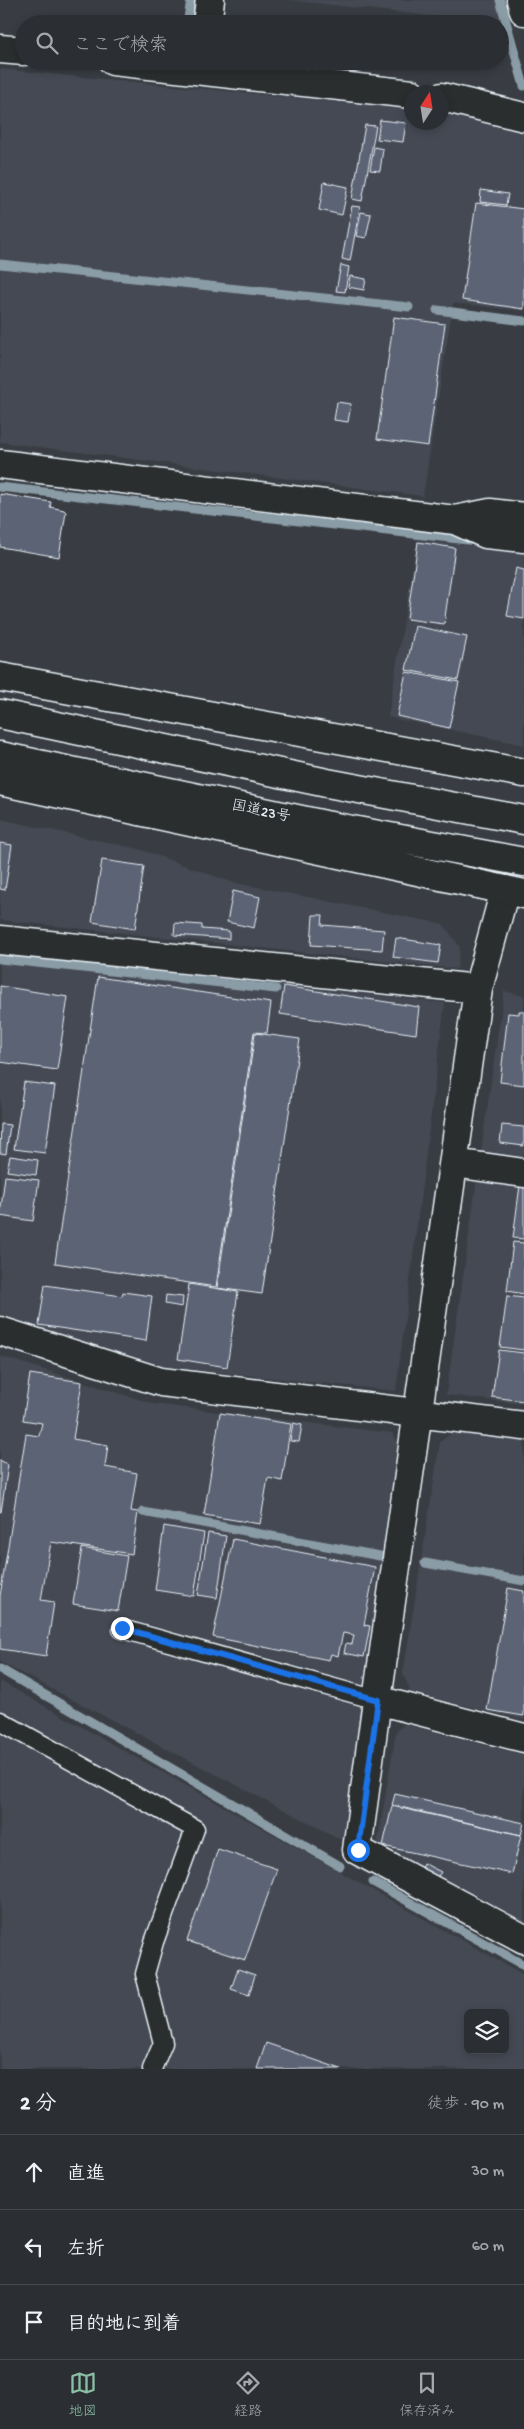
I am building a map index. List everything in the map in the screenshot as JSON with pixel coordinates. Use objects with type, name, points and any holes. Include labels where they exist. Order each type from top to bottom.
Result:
[{"type":"main road","points":[[208,15],[210,0]]},
{"type":"main road","points":[[521,0],[524,11]]},
{"type":"main road","points":[[0,49],[15,50]]},
{"type":"main road","points":[[231,70],[404,93]]},
{"type":"main road","points":[[449,99],[524,117]]},
{"type":"main road","points":[[0,464],[455,520],[490,514],[524,517]]},
{"type":"main road","points":[[455,520],[486,534],[524,538]]},
{"type":"main road","points":[[0,677],[524,773]]},
{"type":"main road","points":[[0,714],[327,783],[524,820]]},
{"type":"main road","name":"国道23号","points":[[0,756],[325,826],[524,862]]},
{"type":"main road","points":[[0,781],[514,892],[478,989],[358,1850],[524,1939]]},
{"type":"main road","points":[[0,940],[478,989]]},
{"type":"main road","points":[[454,1163],[524,1173]]},
{"type":"main road","points":[[0,1331],[161,1382],[524,1426]]},
{"type":"main road","points":[[378,1700],[524,1738]]},
{"type":"lane","points":[[122,1628],[378,1700]]},
{"type":"lane","points":[[0,1721],[195,1829],[154,1942],[145,1974],[163,2043],[152,2069]]},
{"type":"shaded area","points":[[288,0],[496,0],[500,15],[420,15]]},
{"type":"shaded area","points":[[0,69],[404,108],[404,130],[449,130],[449,114],[524,130],[524,311],[453,303],[423,496],[0,442]]},
{"type":"shaded area","points":[[417,540],[524,551],[524,745],[388,717]]},
{"type":"shaded area","points":[[0,819],[139,849],[231,882],[443,924],[460,947],[457,969],[0,920]]},
{"type":"shaded area","points":[[0,953],[445,1003],[396,1391],[167,1367],[41,1330],[0,1314]]},
{"type":"shaded area","points":[[504,991],[524,996],[524,1404],[446,1395]]},
{"type":"shaded area","points":[[0,1356],[154,1404],[392,1433],[401,1447],[344,1841],[0,1662]]},
{"type":"shaded area","points":[[455,1430],[524,1439],[524,1720],[411,1693],[403,1674],[440,1442]]},
{"type":"shaded area","points":[[0,1681],[524,1975],[524,2069],[0,2069]]},
{"type":"shaded area","points":[[404,1724],[524,1755],[524,1931],[394,1863],[377,1845],[396,1732]]},
{"type":"building","points":[[380,120],[404,123],[403,142],[377,139]]},
{"type":"building","points":[[365,125],[376,126],[362,201],[352,199]]},
{"type":"building","points":[[374,147],[383,149],[380,171],[370,170]]},
{"type":"building","points":[[324,182],[348,187],[342,215],[319,210]]},
{"type":"building","points":[[481,190],[508,194],[506,205],[480,202]]},
{"type":"building","points":[[476,203],[524,209],[524,309],[462,300]]},
{"type":"building","points":[[352,206],[360,207],[350,261],[342,259]]},
{"type":"building","points":[[361,212],[371,214],[366,238],[356,236]]},
{"type":"building","points":[[341,265],[349,267],[345,292],[336,291]]},
{"type":"building","points":[[350,276],[366,279],[364,290],[348,287]]},
{"type":"building","points":[[394,317],[445,324],[428,446],[377,439]]},
{"type":"building","points":[[337,402],[351,404],[348,422],[334,420]]},
{"type":"building","points":[[0,494],[51,502],[50,507],[66,512],[59,557],[0,547]]},
{"type":"building","points":[[418,542],[455,548],[444,624],[407,619]]},
{"type":"building","points":[[516,568],[524,570],[524,619],[507,616]]},
{"type":"building","points":[[415,626],[467,637],[458,680],[406,670]]},
{"type":"building","points":[[406,672],[459,682],[449,728],[397,716]]},
{"type":"building","points":[[0,843],[12,845],[5,890],[0,889]]},
{"type":"building","points":[[102,860],[144,866],[135,929],[92,922]]},
{"type":"building","points":[[233,891],[260,897],[254,928],[227,922]]},
{"type":"building","points":[[313,915],[323,915],[322,925],[384,930],[382,950],[311,945]]},
{"type":"building","points":[[175,923],[202,925],[202,929],[229,931],[229,939],[174,935]]},
{"type":"building","points":[[396,938],[441,945],[438,963],[393,957]]},
{"type":"building","points":[[98,977],[271,1003],[267,1033],[254,1032],[216,1287],[55,1263]]},
{"type":"building","points":[[0,986],[68,997],[57,1070],[0,1062]]},
{"type":"building","points":[[284,986],[419,1007],[416,1034],[280,1014]]},
{"type":"building","points":[[519,1011],[524,1011],[524,1085],[500,1082],[508,1013],[519,1014]]},
{"type":"building","points":[[255,1033],[300,1039],[262,1294],[217,1288]]},
{"type":"building","points":[[24,1082],[55,1086],[45,1153],[14,1149]]},
{"type":"building","points":[[1,1124],[10,1125],[6,1154],[0,1153]]},
{"type":"building","points":[[502,1125],[524,1127],[524,1146],[500,1143]]},
{"type":"building","points":[[10,1156],[38,1160],[36,1175],[7,1171]]},
{"type":"building","points":[[5,1176],[39,1180],[33,1221],[0,1216]]},
{"type":"building","points":[[520,1185],[524,1186],[524,1239],[513,1238]]},
{"type":"building","points":[[513,1242],[524,1243],[524,1294],[507,1291]]},
{"type":"building","points":[[189,1284],[238,1292],[227,1367],[178,1359]]},
{"type":"building","points":[[45,1285],[122,1296],[123,1292],[152,1296],[146,1341],[39,1325]]},
{"type":"building","points":[[166,1295],[183,1297],[182,1307],[165,1304]]},
{"type":"building","points":[[507,1296],[524,1298],[524,1350],[500,1347]]},
{"type":"building","points":[[499,1350],[524,1353],[524,1401],[492,1397]]},
{"type":"building","points":[[30,1374],[82,1382],[73,1439],[108,1445],[105,1467],[137,1473],[131,1511],[138,1512],[132,1554],[51,1542],[41,1600],[54,1602],[46,1656],[0,1649],[0,1596],[26,1434],[39,1436],[42,1423],[23,1420]]},
{"type":"building","points":[[220,1413],[291,1424],[282,1481],[268,1478],[260,1524],[204,1515]]},
{"type":"building","points":[[293,1423],[302,1425],[299,1442],[290,1441]]},
{"type":"building","points":[[0,1460],[8,1465],[1,1512],[0,1512]]},
{"type":"building","points":[[164,1526],[204,1533],[194,1596],[155,1590]]},
{"type":"building","points":[[208,1533],[226,1536],[217,1598],[198,1595]]},
{"type":"building","points":[[233,1539],[375,1567],[364,1625],[370,1626],[364,1657],[344,1653],[346,1643],[352,1644],[354,1635],[343,1633],[338,1656],[331,1654],[329,1660],[213,1637]]},
{"type":"building","points":[[82,1548],[127,1556],[118,1611],[73,1604]]},
{"type":"building","points":[[508,1588],[524,1591],[524,1716],[487,1710]]},
{"type":"building","points":[[395,1794],[524,1823],[521,1835],[392,1805]]},
{"type":"building","points":[[392,1806],[521,1835],[512,1874],[383,1846]]},
{"type":"building","points":[[218,1849],[277,1869],[245,1960],[187,1941]]},
{"type":"building","points":[[423,1863],[441,1872],[435,1881],[419,1872]]},
{"type":"building","points":[[238,1969],[255,1975],[249,1995],[231,1989]]},
{"type":"building","points":[[266,2043],[341,2069],[257,2069]]},
{"type":"waterway","points":[[188,15],[191,0]]},
{"type":"waterway","points":[[500,0],[504,15]]},
{"type":"waterway","points":[[509,32],[524,86]]},
{"type":"waterway","points":[[0,264],[409,307]]},
{"type":"waterway","points":[[437,310],[524,321]]},
{"type":"waterway","points":[[0,487],[476,541]]},
{"type":"waterway","points":[[0,959],[276,989]]},
{"type":"waterway","points":[[143,1512],[380,1556]]},
{"type":"waterway","points":[[425,1563],[524,1581]]},
{"type":"waterway","points":[[0,1669],[340,1866]]},
{"type":"waterway","points":[[373,1882],[524,1965]]},
{"type":"route","points":[[122,1628],[378,1700],[358,1850]]}]
